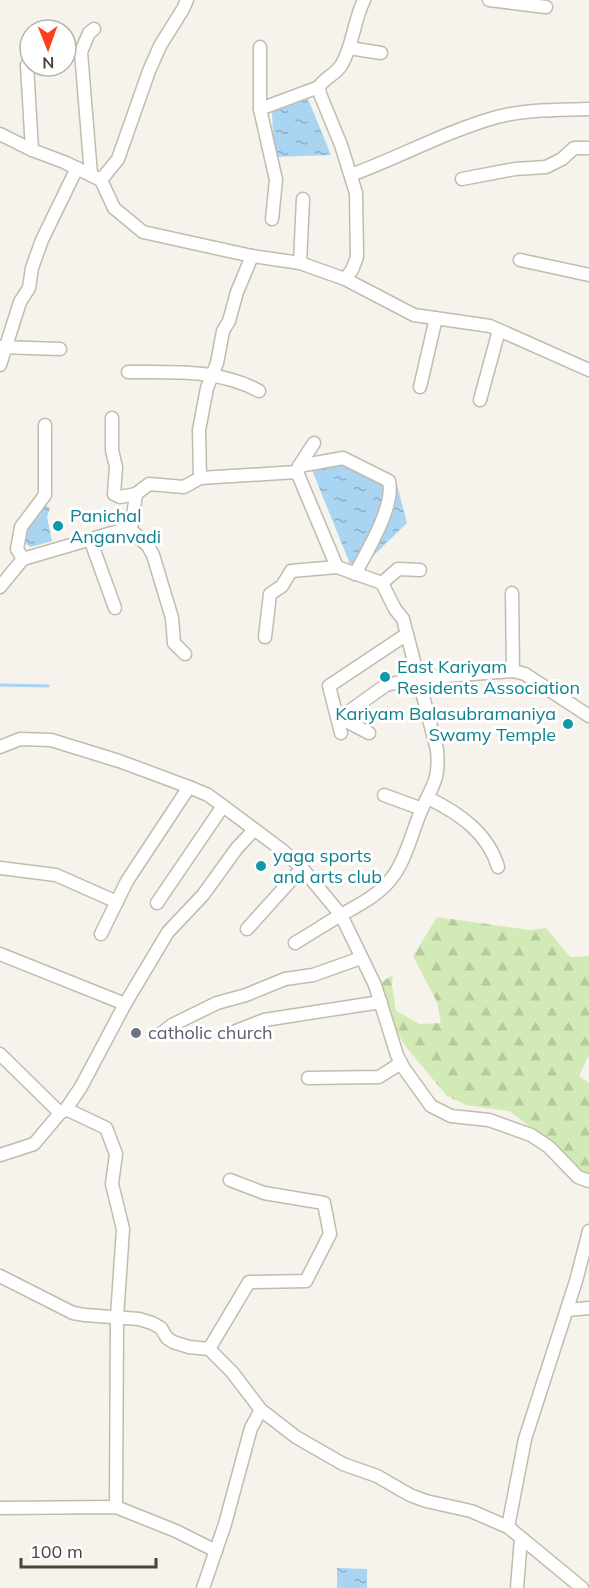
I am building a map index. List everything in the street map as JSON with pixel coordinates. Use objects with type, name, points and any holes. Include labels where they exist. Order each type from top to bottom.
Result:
[{"type":"street","points":[[96,178],[118,159],[149,71],[160,46],[187,0]]},
{"type":"street","points":[[260,109],[319,87],[342,66],[363,0]]},
{"type":"street","points":[[489,0],[546,8]]},
{"type":"street","points":[[94,29],[89,33],[81,52],[96,178],[114,208],[143,232],[252,256],[300,263],[345,279],[414,315],[490,326],[589,370]]},
{"type":"street","points":[[260,47],[260,109],[276,180],[272,219]]},
{"type":"street","points":[[349,48],[381,53]]},
{"type":"street","points":[[28,78],[32,150]]},
{"type":"street","points":[[319,87],[342,145],[356,193],[358,246],[352,270],[345,279]]},
{"type":"street","points":[[351,175],[459,130],[498,117],[532,111],[589,109]]},
{"type":"street","points":[[0,134],[96,178]]},
{"type":"street","points":[[462,179],[515,169],[546,167],[562,159],[574,148],[589,148]]},
{"type":"street","points":[[0,365],[3,347],[20,302],[29,288],[32,268],[42,240],[77,168]]},
{"type":"street","points":[[300,263],[303,198]]},
{"type":"street","points":[[200,478],[199,430],[212,374],[217,363],[223,331],[229,321],[237,292],[252,256]]},
{"type":"street","points":[[520,260],[589,274]]},
{"type":"street","points":[[420,387],[436,318]]},
{"type":"street","points":[[480,400],[499,330]]},
{"type":"street","points":[[3,347],[60,349]]},
{"type":"street","points":[[128,372],[212,374],[243,382],[259,391]]},
{"type":"street","points":[[112,418],[112,450],[116,467],[114,494],[120,497],[136,494],[148,484],[184,487],[200,478],[298,469],[343,458],[389,481],[387,505],[378,531],[355,574]]},
{"type":"street","points":[[22,558],[17,549],[21,527],[45,495],[45,425]]},
{"type":"street","points":[[298,469],[314,444]]},
{"type":"street","points":[[298,469],[337,567]]},
{"type":"street","points":[[0,587],[22,558],[129,528],[132,524],[136,494]]},
{"type":"street","points":[[129,528],[148,546],[153,555],[172,618],[174,643],[185,654]]},
{"type":"street","points":[[90,539],[115,608]]},
{"type":"street","points":[[265,637],[270,594],[282,586],[291,571],[337,567],[382,583],[395,609],[403,619],[437,750],[437,776],[395,874],[376,895],[295,943]]},
{"type":"street","points":[[382,583],[398,569],[420,570]]},
{"type":"street","points":[[512,593],[513,671]]},
{"type":"street","points":[[341,733],[329,686],[407,634]]},
{"type":"street","points":[[369,733],[349,724],[344,720],[344,715],[386,685],[418,678],[513,671],[525,674],[589,716]]},
{"type":"street","points":[[0,747],[20,739],[51,740],[119,761],[189,787],[208,795],[223,806],[282,850],[302,868],[340,915],[381,1002],[401,1063],[431,1106],[450,1116],[489,1120],[531,1135],[549,1147],[578,1177],[589,1181]]},
{"type":"street","points":[[101,934],[127,881],[189,787]]},
{"type":"street","points":[[384,795],[450,809],[470,825],[494,853],[498,867]]},
{"type":"street","points":[[157,903],[223,806]]},
{"type":"street","points":[[0,1155],[34,1144],[63,1111],[84,1082],[125,1004],[168,932],[203,895],[237,848],[254,830]]},
{"type":"street","points":[[0,868],[56,875],[117,902]]},
{"type":"street","points":[[247,929],[302,868]]},
{"type":"street","points":[[0,954],[125,1004]]},
{"type":"street","points":[[162,1033],[172,1025],[217,1003],[246,995],[285,979],[313,975],[361,958]]},
{"type":"street","points":[[231,1033],[264,1020],[381,1002]]},
{"type":"street","points":[[0,1054],[63,1111],[106,1128],[116,1154],[112,1184],[123,1229],[117,1317],[116,1507]]},
{"type":"street","points":[[308,1078],[379,1077],[401,1063]]},
{"type":"street","points":[[209,1349],[249,1282],[306,1281],[330,1234],[324,1203],[264,1193],[230,1180]]},
{"type":"street","points":[[508,1527],[525,1439],[567,1310],[589,1231]]},
{"type":"street","points":[[0,1276],[73,1313],[85,1316],[139,1319],[161,1328],[167,1338],[173,1342],[189,1347],[209,1349],[232,1372],[261,1410],[284,1430],[343,1464],[377,1476],[410,1495],[471,1511],[508,1527],[582,1588]]},
{"type":"street","points":[[567,1310],[589,1308]]},
{"type":"street","points":[[203,1588],[216,1551],[251,1428],[261,1410]]},
{"type":"street","points":[[0,1508],[116,1507],[176,1531],[216,1551]]},
{"type":"street","points":[[517,1588],[521,1538]]},
{"type":"green space","points":[[437,917],[530,930],[546,928],[570,957],[589,956],[589,1055],[579,1076],[589,1083],[589,1176],[509,1111],[466,1105],[447,1096],[406,1047],[392,1025],[378,984],[393,975],[392,985],[396,1011],[420,1024],[441,1023],[437,1002],[413,956]]},
{"type":"water","points":[[308,99],[331,155],[274,157],[272,112]]},
{"type":"water","points":[[356,459],[397,485],[407,523],[367,562],[350,564],[312,470]]},
{"type":"water","points":[[43,504],[50,508],[47,517],[52,541],[31,547],[26,544],[27,527]]},
{"type":"water","points":[[337,1568],[367,1569],[367,1588],[337,1588]]},
{"type":"waterway","points":[[0,685],[48,686]]},
{"type":"place","name":"Panichal Anganvadi","points":[[58,526]]},
{"type":"place","name":"East Kariyam Residents Association","points":[[385,677]]},
{"type":"place","name":"Kariyam Balasubramaniya Swamy Temple","points":[[568,724]]},
{"type":"place","name":"yaga sports and arts club","points":[[261,866]]},
{"type":"place","name":"catholic church","points":[[136,1033]]}]
